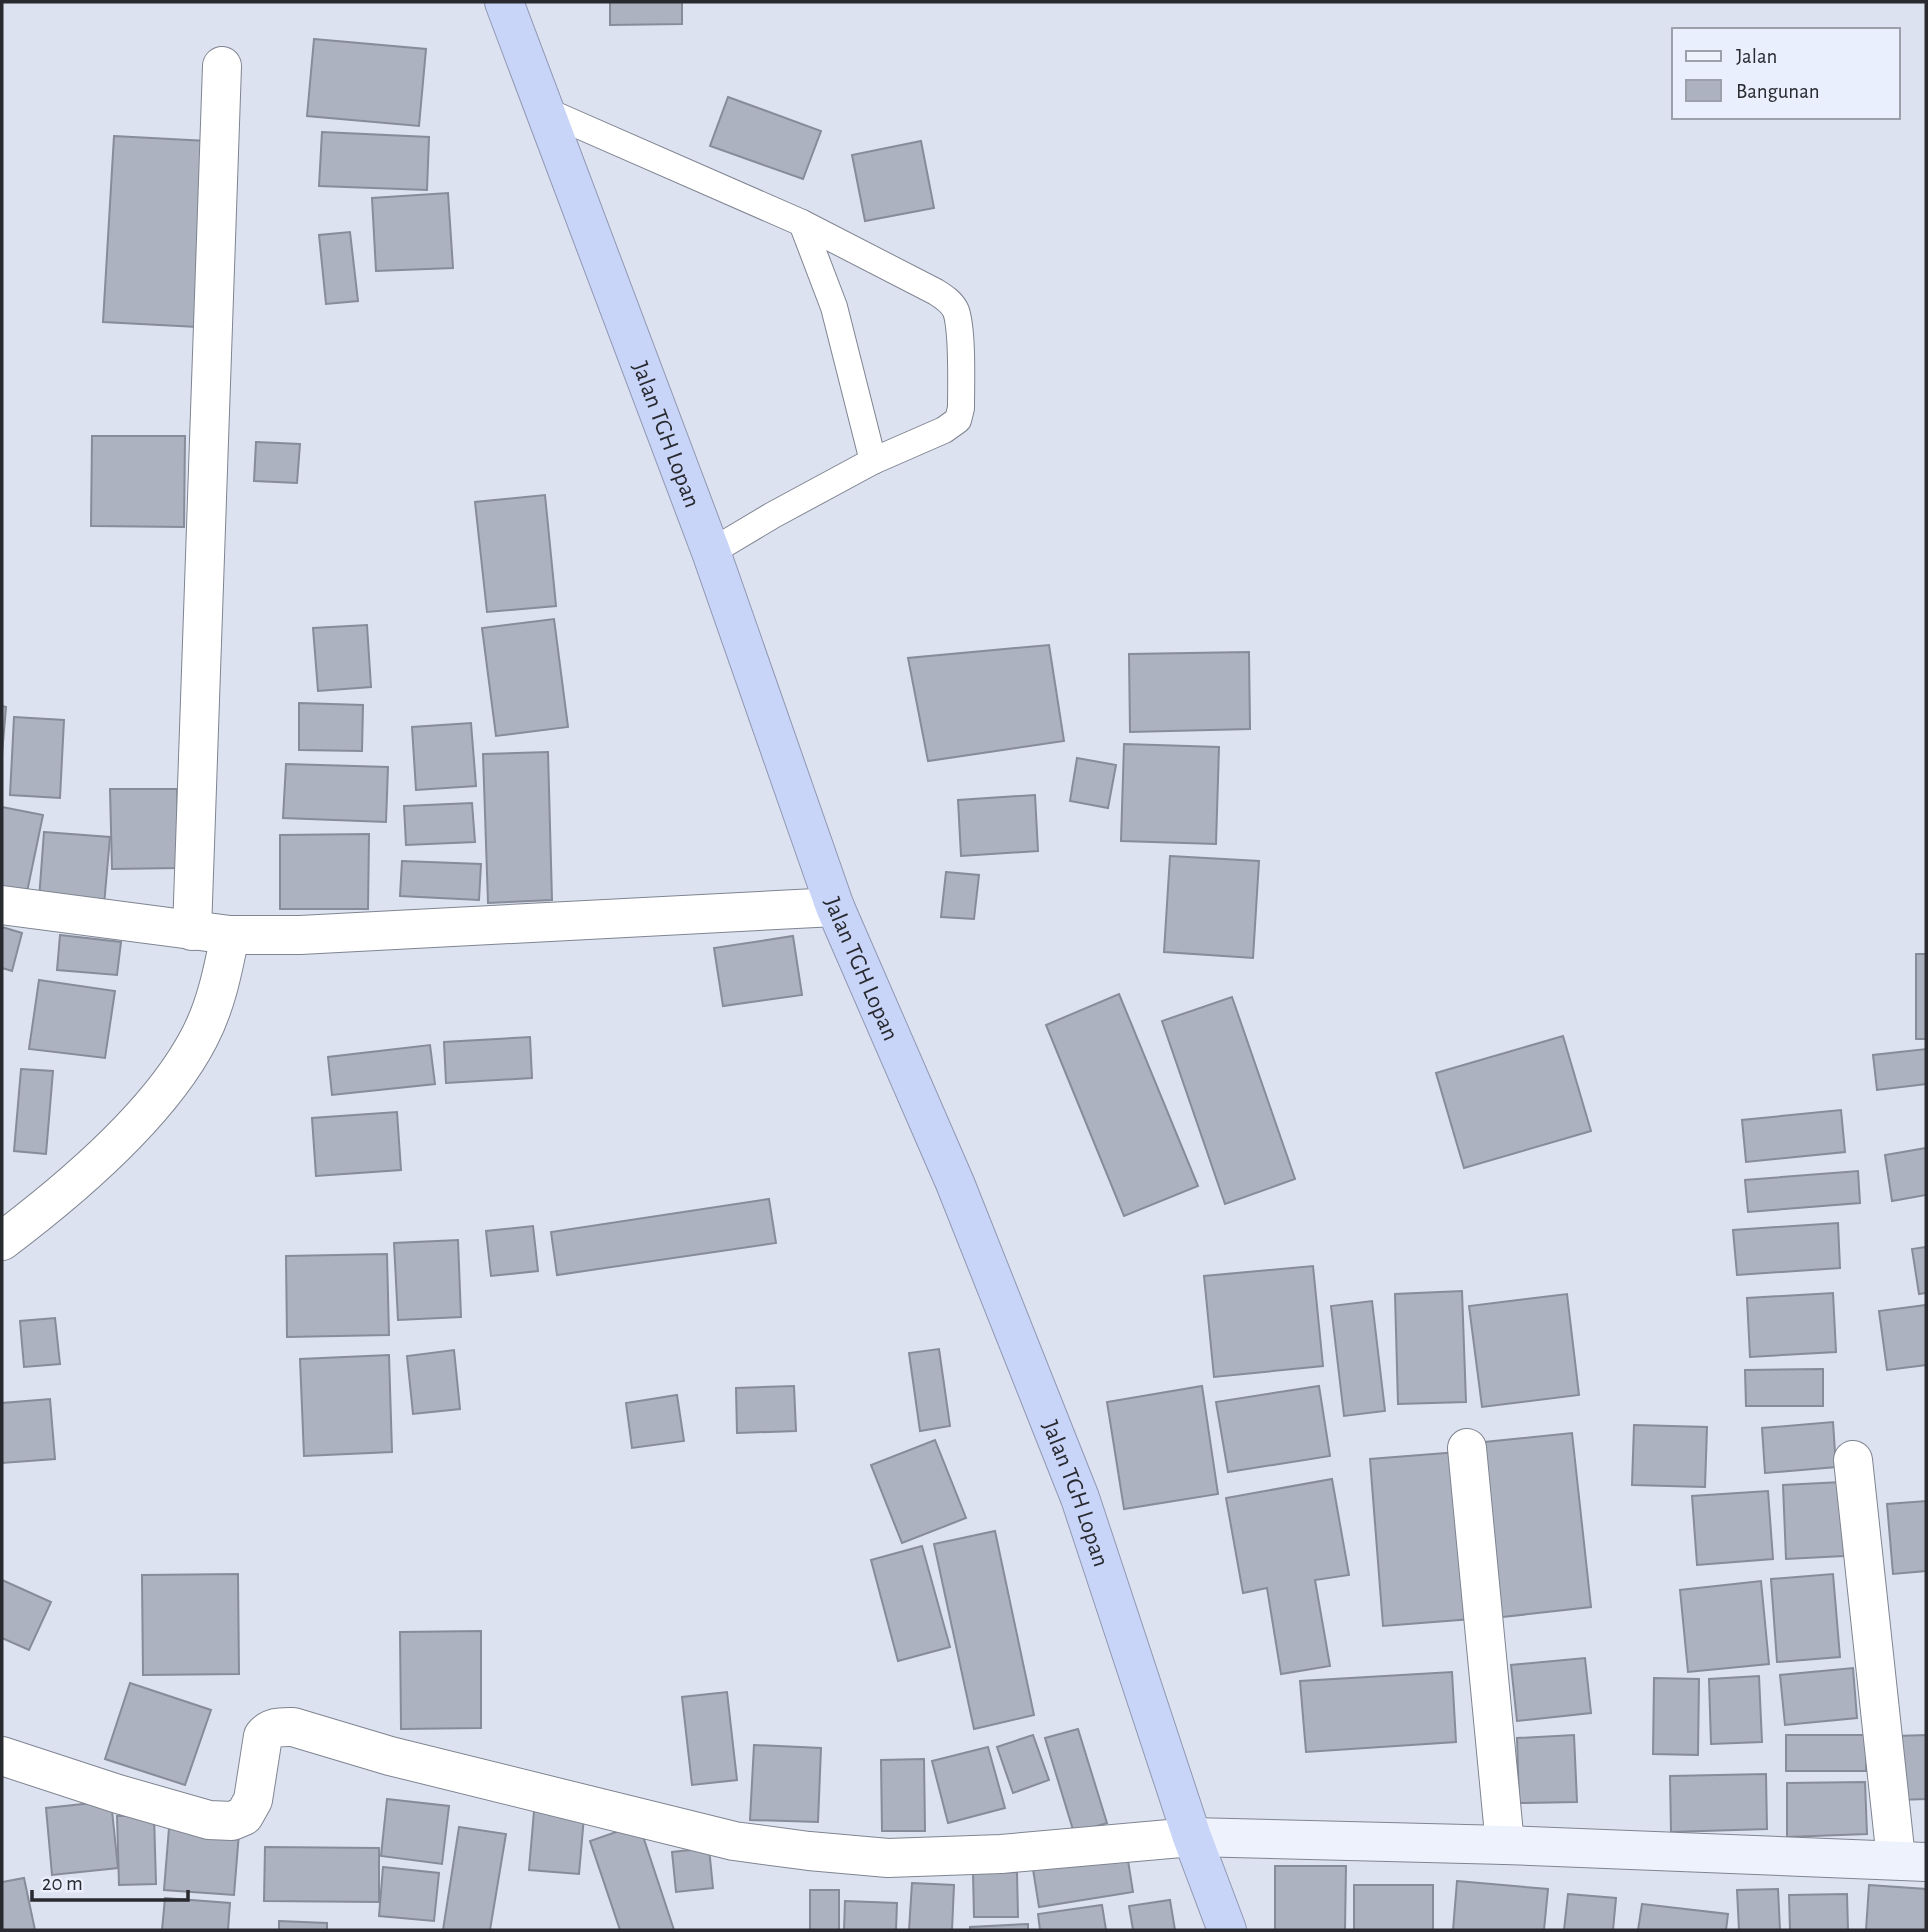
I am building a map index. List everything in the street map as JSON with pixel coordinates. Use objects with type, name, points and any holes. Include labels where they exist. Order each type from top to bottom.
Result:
[{"type":"highway","name":"Jalan TGH Lopan","points":[[504,2],[711,552],[835,907],[956,1183],[1080,1498],[1192,1837],[1227,1930]]},
{"type":"street","points":[[191,931],[222,66]]},
{"type":"street","points":[[2,905],[191,931],[230,935],[300,936],[835,907]]},
{"type":"street","points":[[2,1241],[72,1184],[145,1115],[175,1079],[200,1037],[219,990],[230,935]]},
{"type":"street","points":[[1467,1448],[1505,1845]]},
{"type":"street","points":[[2,1756],[118,1794],[222,1821],[241,1817],[250,1808],[256,1789],[265,1733],[269,1729],[293,1727],[390,1756],[734,1841],[888,1858],[1001,1854],[1192,1837],[1911,1860],[1853,1460]]},
{"type":"lane","points":[[544,110],[802,223],[945,297],[955,310],[961,408],[958,420],[944,430],[873,461],[773,514],[711,552]]},
{"type":"lane","points":[[802,223],[834,307],[873,461]]},
{"type":"building","points":[[610,2],[682,2],[682,24],[610,25]]},
{"type":"building","points":[[314,39],[426,49],[419,126],[307,116]]},
{"type":"building","points":[[728,97],[821,131],[803,179],[710,146]]},
{"type":"building","points":[[322,132],[429,137],[427,190],[319,186]]},
{"type":"building","points":[[114,136],[207,141],[197,327],[103,322]]},
{"type":"building","points":[[921,141],[934,208],[865,221],[852,155]]},
{"type":"building","points":[[448,193],[453,268],[376,271],[372,198]]},
{"type":"building","points":[[350,232],[358,301],[326,304],[319,235]]},
{"type":"building","points":[[92,436],[185,436],[184,527],[91,526]]},
{"type":"building","points":[[256,442],[300,444],[297,483],[254,481]]},
{"type":"building","points":[[545,495],[556,606],[487,612],[475,502]]},
{"type":"building","points":[[554,619],[568,727],[496,736],[482,628]]},
{"type":"building","points":[[367,625],[371,687],[318,691],[313,628]]},
{"type":"building","points":[[1049,645],[1064,741],[928,761],[908,658]]},
{"type":"building","points":[[1249,652],[1250,729],[1130,732],[1129,654]]},
{"type":"building","points":[[299,703],[363,705],[362,751],[299,750]]},
{"type":"building","points":[[2,706],[6,707],[2,755]]},
{"type":"building","points":[[14,717],[64,720],[60,798],[10,795]]},
{"type":"building","points":[[471,723],[476,786],[416,790],[412,727]]},
{"type":"building","points":[[1124,744],[1219,747],[1216,844],[1121,841]]},
{"type":"building","points":[[548,752],[552,900],[488,903],[483,754]]},
{"type":"building","points":[[1077,758],[1116,765],[1108,808],[1070,801]]},
{"type":"building","points":[[286,764],[388,767],[386,822],[283,818]]},
{"type":"building","points":[[110,789],[177,789],[179,868],[112,869]]},
{"type":"building","points":[[1035,795],[1038,851],[961,856],[958,800]]},
{"type":"building","points":[[472,803],[475,842],[406,845],[404,806]]},
{"type":"building","points":[[2,807],[43,815],[27,892],[2,887]]},
{"type":"building","points":[[44,832],[110,837],[104,905],[39,899]]},
{"type":"building","points":[[369,834],[368,909],[280,909],[280,835]]},
{"type":"building","points":[[1170,856],[1259,861],[1253,958],[1164,952]]},
{"type":"building","points":[[402,861],[481,864],[479,900],[400,896]]},
{"type":"building","points":[[946,872],[979,875],[974,919],[941,917]]},
{"type":"building","points":[[2,927],[22,933],[12,971],[2,968]]},
{"type":"building","points":[[60,935],[121,942],[117,975],[57,970]]},
{"type":"building","points":[[793,936],[802,995],[723,1006],[714,948]]},
{"type":"building","points":[[1916,954],[1926,954],[1926,1039],[1916,1039]]},
{"type":"building","points":[[39,980],[115,991],[105,1058],[29,1049]]},
{"type":"building","points":[[1119,994],[1198,1186],[1124,1216],[1046,1025]]},
{"type":"building","points":[[1232,997],[1295,1179],[1225,1204],[1162,1021]]},
{"type":"building","points":[[1563,1036],[1591,1131],[1464,1168],[1436,1073]]},
{"type":"building","points":[[530,1037],[532,1078],[446,1083],[444,1042]]},
{"type":"building","points":[[430,1045],[435,1084],[332,1095],[328,1057]]},
{"type":"building","points":[[1926,1049],[1926,1084],[1877,1090],[1873,1055]]},
{"type":"building","points":[[21,1069],[53,1071],[46,1154],[14,1151]]},
{"type":"building","points":[[1841,1110],[1845,1152],[1746,1162],[1742,1120]]},
{"type":"building","points":[[397,1112],[401,1170],[316,1176],[312,1118]]},
{"type":"building","points":[[1926,1148],[1926,1195],[1892,1201],[1885,1155]]},
{"type":"building","points":[[1858,1171],[1860,1203],[1748,1212],[1745,1180]]},
{"type":"building","points":[[769,1199],[776,1243],[557,1275],[551,1232]]},
{"type":"building","points":[[1838,1223],[1840,1268],[1737,1275],[1733,1230]]},
{"type":"building","points":[[533,1226],[538,1271],[491,1276],[486,1231]]},
{"type":"building","points":[[458,1240],[461,1317],[398,1320],[394,1243]]},
{"type":"building","points":[[1926,1247],[1926,1293],[1919,1294],[1912,1249]]},
{"type":"building","points":[[387,1254],[389,1335],[287,1337],[286,1256]]},
{"type":"building","points":[[1313,1266],[1323,1366],[1214,1377],[1204,1276]]},
{"type":"building","points":[[1462,1291],[1466,1402],[1398,1404],[1395,1294]]},
{"type":"building","points":[[1833,1293],[1836,1352],[1750,1357],[1747,1298]]},
{"type":"building","points":[[1567,1294],[1579,1395],[1482,1407],[1469,1306]]},
{"type":"building","points":[[1372,1301],[1385,1411],[1344,1416],[1331,1306]]},
{"type":"building","points":[[1926,1305],[1926,1365],[1887,1370],[1879,1311]]},
{"type":"building","points":[[55,1318],[60,1364],[24,1367],[20,1321]]},
{"type":"building","points":[[939,1349],[950,1426],[920,1431],[909,1353]]},
{"type":"building","points":[[454,1350],[460,1409],[413,1414],[407,1356]]},
{"type":"building","points":[[389,1355],[392,1452],[304,1456],[300,1359]]},
{"type":"building","points":[[1823,1369],[1823,1406],[1746,1406],[1745,1370]]},
{"type":"building","points":[[794,1386],[796,1431],[737,1433],[736,1388]]},
{"type":"building","points":[[1202,1386],[1218,1494],[1124,1509],[1107,1402]]},
{"type":"building","points":[[1319,1386],[1330,1456],[1228,1472],[1216,1402]]},
{"type":"building","points":[[677,1395],[684,1441],[632,1448],[626,1403]]},
{"type":"building","points":[[50,1399],[55,1459],[2,1463],[2,1403]]},
{"type":"building","points":[[1833,1422],[1836,1467],[1765,1473],[1762,1428]]},
{"type":"building","points":[[1634,1425],[1707,1427],[1705,1487],[1632,1485]]},
{"type":"building","points":[[1572,1433],[1591,1607],[1494,1618],[1475,1443]]},
{"type":"building","points":[[935,1440],[966,1518],[902,1543],[871,1465]]},
{"type":"building","points":[[1458,1452],[1472,1619],[1383,1626],[1370,1459]]},
{"type":"building","points":[[1332,1479],[1349,1575],[1315,1580],[1330,1666],[1281,1674],[1267,1588],[1243,1593],[1226,1498]]},
{"type":"building","points":[[1841,1482],[1844,1556],[1786,1559],[1783,1485]]},
{"type":"building","points":[[1768,1491],[1773,1559],[1697,1565],[1692,1496]]},
{"type":"building","points":[[1926,1501],[1926,1571],[1893,1574],[1887,1504]]},
{"type":"building","points":[[995,1531],[1034,1715],[974,1729],[934,1544]]},
{"type":"building","points":[[922,1546],[950,1647],[898,1661],[871,1560]]},
{"type":"building","points":[[238,1574],[239,1674],[143,1675],[142,1575]]},
{"type":"building","points":[[1833,1574],[1840,1657],[1777,1662],[1771,1579]]},
{"type":"building","points":[[2,1580],[51,1602],[29,1650],[2,1638]]},
{"type":"building","points":[[1761,1581],[1769,1664],[1688,1672],[1680,1590]]},
{"type":"building","points":[[481,1631],[481,1728],[401,1729],[400,1632]]},
{"type":"building","points":[[1585,1658],[1591,1713],[1517,1721],[1511,1665]]},
{"type":"building","points":[[1853,1668],[1857,1718],[1785,1725],[1780,1675]]},
{"type":"building","points":[[1452,1672],[1456,1742],[1306,1752],[1300,1681]]},
{"type":"building","points":[[1759,1676],[1762,1742],[1711,1744],[1709,1679]]},
{"type":"building","points":[[1654,1678],[1699,1679],[1698,1755],[1653,1754]]},
{"type":"building","points":[[130,1683],[211,1710],[185,1785],[105,1759]]},
{"type":"building","points":[[727,1692],[737,1780],[692,1785],[682,1697]]},
{"type":"building","points":[[1078,1729],[1107,1823],[1074,1833],[1045,1738]]},
{"type":"building","points":[[1033,1735],[1049,1780],[1013,1793],[997,1747]]},
{"type":"building","points":[[1574,1735],[1577,1802],[1519,1803],[1517,1738]]},
{"type":"building","points":[[1786,1735],[1867,1735],[1866,1771],[1786,1771]]},
{"type":"building","points":[[1926,1735],[1926,1799],[1898,1800],[1896,1736]]},
{"type":"building","points":[[754,1745],[821,1748],[818,1822],[750,1820]]},
{"type":"building","points":[[988,1747],[1005,1808],[948,1823],[932,1761]]},
{"type":"building","points":[[924,1759],[925,1831],[882,1831],[881,1760]]},
{"type":"building","points":[[1766,1774],[1767,1829],[1671,1832],[1670,1776]]},
{"type":"building","points":[[1865,1782],[1867,1834],[1787,1837],[1787,1783]]},
{"type":"building","points":[[387,1799],[449,1806],[442,1864],[381,1856]]},
{"type":"building","points":[[111,1801],[118,1868],[52,1875],[46,1808]]},
{"type":"building","points":[[534,1811],[584,1817],[579,1874],[529,1870]]},
{"type":"building","points":[[154,1815],[156,1884],[119,1885],[117,1816]]},
{"type":"building","points":[[639,1824],[674,1930],[620,1930],[590,1841]]},
{"type":"building","points":[[459,1827],[506,1834],[490,1930],[443,1930]]},
{"type":"building","points":[[169,1828],[239,1833],[234,1895],[164,1890]]},
{"type":"building","points":[[265,1847],[379,1848],[379,1902],[264,1901]]},
{"type":"building","points":[[709,1848],[713,1888],[676,1892],[672,1852]]},
{"type":"building","points":[[1126,1848],[1133,1892],[1039,1907],[1032,1863]]},
{"type":"building","points":[[1275,1866],[1346,1866],[1345,1930],[1275,1930]]},
{"type":"building","points":[[383,1867],[439,1873],[434,1921],[379,1916]]},
{"type":"building","points":[[1017,1872],[1018,1917],[974,1917],[973,1873]]},
{"type":"building","points":[[24,1878],[35,1930],[2,1930],[2,1882]]},
{"type":"building","points":[[1457,1881],[1548,1889],[1544,1930],[1453,1930]]},
{"type":"building","points":[[912,1883],[954,1885],[952,1930],[909,1930]]},
{"type":"building","points":[[1354,1885],[1433,1885],[1433,1930],[1354,1930]]},
{"type":"building","points":[[1869,1885],[1926,1889],[1926,1930],[1866,1930]]},
{"type":"building","points":[[1778,1889],[1780,1930],[1739,1930],[1737,1890]]},
{"type":"building","points":[[810,1890],[839,1890],[839,1930],[810,1930]]},
{"type":"building","points":[[1568,1894],[1616,1898],[1613,1930],[1564,1930]]},
{"type":"building","points":[[1847,1894],[1848,1930],[1790,1930],[1789,1895]]},
{"type":"building","points":[[165,1898],[230,1903],[228,1930],[162,1930]]},
{"type":"building","points":[[1170,1900],[1175,1930],[1133,1930],[1129,1906]]},
{"type":"building","points":[[845,1901],[897,1903],[896,1930],[844,1930]]},
{"type":"building","points":[[1642,1904],[1728,1914],[1726,1930],[1638,1930]]},
{"type":"building","points":[[1102,1905],[1106,1930],[1040,1930],[1038,1914]]},
{"type":"building","points":[[279,1921],[327,1923],[327,1930],[279,1930]]},
{"type":"building","points":[[1028,1924],[1028,1930],[970,1930],[970,1927]]}]
